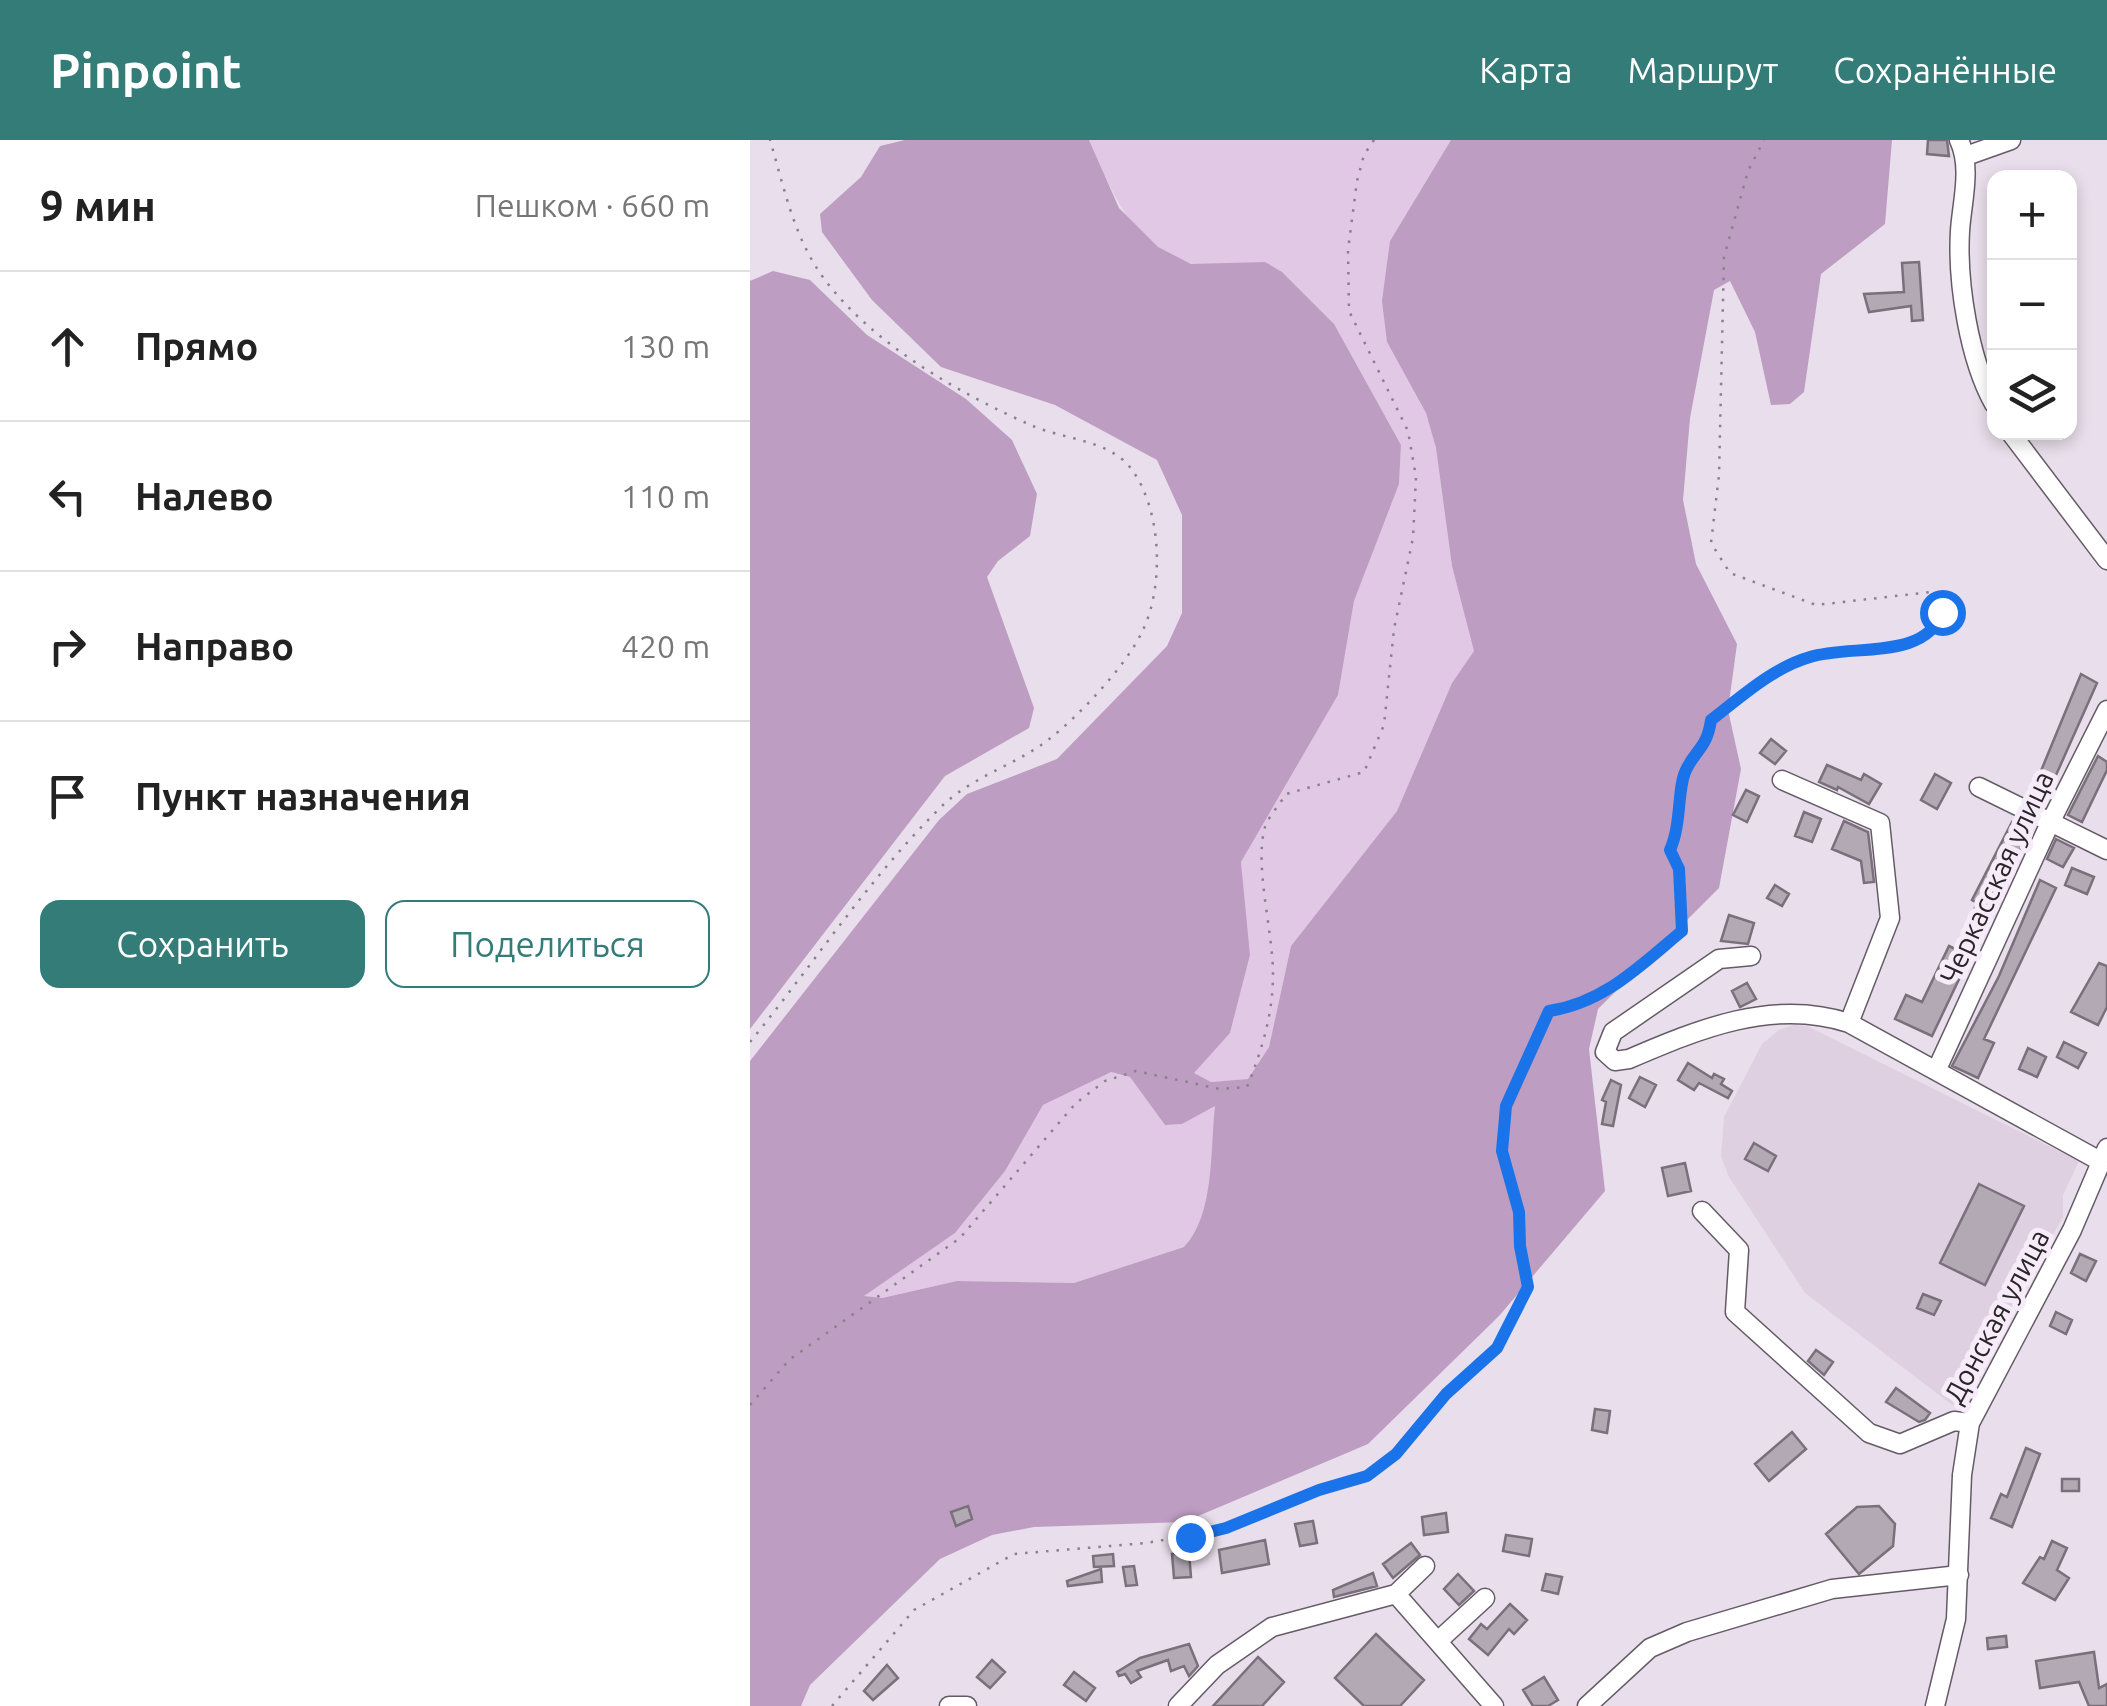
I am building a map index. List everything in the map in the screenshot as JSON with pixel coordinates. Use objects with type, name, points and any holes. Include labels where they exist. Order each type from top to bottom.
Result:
[{"type":"street","points":[[1987,386],[1971,345],[1960,236],[1962,148],[2011,140]]},
{"type":"street","points":[[2016,440],[2107,560]]},
{"type":"street","name":"Черкасская улица","points":[[1937,1070],[2050,823],[2107,710]]},
{"type":"street","points":[[1782,780],[1880,823],[1890,918],[1849,1022]]},
{"type":"street","points":[[1979,788],[2107,850]]},
{"type":"street","points":[[1751,956],[1719,959],[1613,1032],[1606,1052],[1614,1062],[1712,1024],[1786,1012],[1816,1012],[1849,1022],[2104,1155]]},
{"type":"street","name":"Донская улица","points":[[1935,1706],[1956,1619],[1962,1475],[1970,1423],[2072,1230],[2104,1155]]},
{"type":"street","points":[[1702,1211],[1740,1250],[1735,1312],[1870,1434],[1900,1444],[1954,1421],[1970,1423]]},
{"type":"street","points":[[1178,1706],[1217,1665],[1272,1626],[1396,1594],[1425,1566]]},
{"type":"street","points":[[1587,1706],[1650,1648],[1686,1632],[1832,1589],[1959,1575]]},
{"type":"street","points":[[1396,1594],[1494,1706]]},
{"type":"street","points":[[1438,1641],[1485,1598]]},
{"type":"street","points":[[950,1706],[967,1706]]},
{"type":"path","points":[[750,1042],[897,856],[942,806],[983,774],[1047,741],[1083,707],[1142,632],[1155,583],[1155,535],[1146,492],[1127,463],[1095,444],[1060,436],[975,397],[870,325],[824,280],[794,224],[770,140]]},
{"type":"path","points":[[750,1405],[789,1360],[960,1238],[1076,1103],[1105,1081],[1136,1071],[1220,1089],[1246,1087],[1265,1043],[1273,978],[1271,920],[1261,874],[1266,826],[1286,794],[1364,772],[1384,725],[1394,629],[1413,538],[1416,477],[1408,431],[1349,311],[1348,250],[1357,181],[1364,155],[1374,140]]},
{"type":"path","points":[[832,1706],[914,1610],[1014,1554],[1130,1545],[1226,1528],[1319,1490],[1367,1476],[1396,1454],[1446,1394],[1497,1348],[1528,1287],[1520,1246],[1519,1212],[1502,1151],[1506,1106],[1549,1011],[1572,1008],[1608,991],[1682,931],[1679,869],[1670,850],[1680,826],[1684,772],[1707,743],[1711,720],[1770,675],[1810,656],[1920,640],[1936,630],[1942,612],[1932,592],[1816,605],[1730,573],[1711,543],[1718,492],[1724,257],[1748,171],[1764,140]]},
{"type":"shaded area","points":[[905,140],[1089,140],[1119,208],[1158,247],[1191,264],[1265,262],[1282,272],[1334,324],[1401,445],[1399,484],[1354,601],[1338,695],[1241,862],[1250,955],[1230,1033],[1194,1073],[1211,1082],[1248,1079],[1269,1047],[1291,946],[1397,811],[1452,683],[1474,651],[1452,566],[1436,448],[1426,413],[1387,342],[1382,301],[1390,241],[1451,140],[1892,140],[1885,224],[1821,274],[1804,392],[1790,404],[1771,405],[1755,332],[1730,281],[1714,290],[1690,418],[1683,500],[1696,564],[1737,644],[1728,710],[1741,769],[1719,888],[1598,1009],[1589,1049],[1605,1191],[1499,1316],[1368,1444],[1184,1522],[1034,1527],[992,1535],[940,1559],[810,1685],[801,1706],[750,1706],[750,1061],[939,820],[967,794],[1057,759],[1167,646],[1182,613],[1182,515],[1157,460],[1055,405],[941,367],[872,300],[822,232],[820,214],[861,177],[880,146]],"holes":[[[1111,1072],[1130,1077],[1165,1125],[1182,1124],[1215,1106],[1206,1199],[1194,1233],[1184,1247],[1074,1283],[957,1281],[882,1298],[864,1296],[955,1233],[1005,1171],[1043,1105]]]},
{"type":"shaded area","points":[[1089,140],[1451,140],[1390,241],[1387,342],[1426,413],[1436,448],[1452,566],[1475,650],[1452,683],[1397,811],[1291,946],[1269,1047],[1248,1079],[1211,1082],[1193,1073],[1230,1033],[1250,956],[1241,862],[1338,695],[1354,601],[1399,484],[1401,445],[1334,325],[1265,262],[1195,264],[1157,249],[1141,234],[1116,198]]},
{"type":"shaded area","points":[[773,271],[810,280],[867,335],[966,399],[1012,440],[1037,494],[1030,536],[998,561],[987,577],[1034,708],[1029,728],[945,776],[750,1029],[750,281]]},
{"type":"shaded area","points":[[1807,1026],[2079,1161],[2063,1195],[2063,1217],[1955,1407],[1805,1293],[1729,1177],[1721,1157],[1724,1117],[1762,1044],[1779,1030]]},
{"type":"shaded area","points":[[1110,1072],[1130,1077],[1165,1125],[1182,1124],[1216,1105],[1206,1199],[1194,1233],[1184,1247],[1074,1283],[957,1281],[881,1298],[862,1296],[955,1233],[1005,1171],[1043,1105]]},
{"type":"building","points":[[1928,140],[1947,140],[1949,156],[1927,154]]},
{"type":"building","points":[[1919,262],[1923,320],[1912,321],[1911,306],[1869,312],[1864,294],[1904,292],[1902,263]]},
{"type":"building","points":[[2081,674],[2097,683],[2044,802],[2031,795]]},
{"type":"building","points":[[1771,739],[1786,751],[1775,764],[1760,753]]},
{"type":"building","points":[[2098,756],[2107,762],[2107,770],[2082,822],[2068,815]]},
{"type":"building","points":[[1827,765],[1861,780],[1864,774],[1881,784],[1869,804],[1838,787],[1837,790],[1819,782]]},
{"type":"building","points":[[1935,774],[1951,783],[1937,809],[1921,800]]},
{"type":"building","points":[[1746,790],[1759,796],[1747,822],[1733,815]]},
{"type":"building","points":[[1804,812],[1821,819],[1812,842],[1795,836]]},
{"type":"building","points":[[1844,821],[1868,832],[1874,882],[1864,883],[1861,861],[1832,849]]},
{"type":"building","points":[[2012,822],[2029,831],[1980,938],[1965,932],[1977,903],[1972,900]]},
{"type":"building","points":[[2056,839],[2074,848],[2063,867],[2047,859]]},
{"type":"building","points":[[2072,868],[2094,877],[2087,894],[2065,885]]},
{"type":"building","points":[[2040,880],[2056,888],[1984,1039],[1994,1043],[1978,1078],[1952,1066],[1999,976]]},
{"type":"building","points":[[1775,885],[1789,894],[1782,906],[1767,898]]},
{"type":"building","points":[[1729,915],[1754,923],[1748,944],[1721,941]]},
{"type":"building","points":[[1949,946],[1970,956],[1932,1036],[1895,1019],[1906,995],[1922,1002]]},
{"type":"building","points":[[2099,963],[2107,966],[2107,1007],[2098,1025],[2071,1012]]},
{"type":"building","points":[[1747,983],[1756,999],[1740,1007],[1732,991]]},
{"type":"building","points":[[2064,1042],[2086,1053],[2078,1068],[2057,1057]]},
{"type":"building","points":[[2028,1048],[2046,1057],[2037,1077],[2019,1069]]},
{"type":"building","points":[[1688,1063],[1712,1078],[1714,1074],[1724,1079],[1721,1084],[1732,1091],[1728,1098],[1699,1083],[1694,1090],[1678,1080]]},
{"type":"building","points":[[1640,1077],[1656,1085],[1645,1107],[1629,1098]]},
{"type":"building","points":[[1611,1080],[1621,1085],[1613,1126],[1602,1124],[1606,1102],[1602,1100]]},
{"type":"building","points":[[1754,1143],[1776,1156],[1768,1171],[1745,1159]]},
{"type":"building","points":[[1685,1163],[1691,1191],[1668,1196],[1662,1168]]},
{"type":"building","points":[[1979,1184],[2024,1206],[1985,1285],[1940,1263]]},
{"type":"building","points":[[2080,1254],[2096,1261],[2086,1281],[2071,1273]]},
{"type":"building","points":[[1923,1294],[1941,1301],[1934,1315],[1917,1308]]},
{"type":"building","points":[[2056,1312],[2072,1320],[2066,1334],[2050,1326]]},
{"type":"building","points":[[1816,1350],[1833,1362],[1824,1375],[1808,1361]]},
{"type":"building","points":[[1896,1388],[1930,1413],[1925,1420],[1919,1422],[1886,1402]]},
{"type":"building","points":[[1595,1409],[1610,1411],[1607,1433],[1592,1430]]},
{"type":"building","points":[[1792,1432],[1806,1449],[1769,1481],[1755,1464]]},
{"type":"building","points":[[2026,1448],[2040,1454],[2012,1527],[1991,1518],[2001,1494],[2007,1497]]},
{"type":"building","points":[[2062,1479],[2079,1479],[2079,1491],[2062,1491]]},
{"type":"building","points":[[968,1506],[972,1519],[956,1526],[951,1512]]},
{"type":"building","points":[[1879,1506],[1895,1524],[1893,1546],[1859,1574],[1826,1534],[1857,1507]]},
{"type":"building","points":[[1446,1513],[1448,1532],[1424,1535],[1422,1517]]},
{"type":"building","points":[[1313,1521],[1317,1543],[1300,1546],[1295,1524]]},
{"type":"building","points":[[1506,1535],[1532,1539],[1529,1556],[1503,1551]]},
{"type":"building","points":[[1265,1540],[1269,1564],[1222,1573],[1219,1550]]},
{"type":"building","points":[[2052,1541],[2067,1548],[2057,1570],[2069,1578],[2055,1600],[2023,1583],[2040,1557],[2044,1559]]},
{"type":"building","points":[[1411,1543],[1420,1555],[1393,1578],[1383,1564]]},
{"type":"building","points":[[1189,1553],[1191,1577],[1174,1578],[1172,1554]]},
{"type":"building","points":[[1113,1554],[1114,1566],[1094,1567],[1093,1556]]},
{"type":"building","points":[[1134,1566],[1137,1585],[1126,1586],[1123,1567]]},
{"type":"building","points":[[1101,1569],[1102,1582],[1068,1586],[1067,1581]]},
{"type":"building","points":[[1373,1573],[1377,1586],[1334,1597],[1333,1590]]},
{"type":"building","points":[[1458,1574],[1474,1591],[1459,1605],[1444,1589]]},
{"type":"building","points":[[1546,1574],[1562,1577],[1558,1594],[1542,1590]]},
{"type":"building","points":[[1510,1604],[1527,1620],[1514,1634],[1509,1629],[1488,1655],[1469,1639],[1481,1624],[1487,1629]]},
{"type":"building","points":[[1376,1634],[1424,1680],[1400,1706],[1364,1706],[1335,1678]]},
{"type":"building","points":[[2006,1636],[2007,1647],[1988,1649],[1987,1638]]},
{"type":"building","points":[[1189,1644],[1198,1666],[1189,1676],[1184,1666],[1171,1671],[1168,1660],[1137,1671],[1141,1677],[1131,1683],[1125,1674],[1119,1676],[1117,1672],[1140,1658]]},
{"type":"building","points":[[2094,1652],[2099,1688],[2107,1684],[2107,1706],[2089,1706],[2079,1682],[2040,1688],[2036,1661]]},
{"type":"building","points":[[1258,1657],[1284,1682],[1262,1706],[1213,1706]]},
{"type":"building","points":[[992,1660],[1005,1672],[990,1688],[977,1677]]},
{"type":"building","points":[[887,1665],[898,1678],[873,1700],[864,1691]]},
{"type":"building","points":[[1074,1672],[1095,1688],[1086,1701],[1064,1685]]},
{"type":"building","points":[[1544,1677],[1558,1700],[1548,1706],[1533,1706],[1523,1690]]},
{"type":"route","points":[[1190,1537],[1226,1528],[1319,1490],[1367,1476],[1396,1454],[1446,1394],[1497,1348],[1528,1287],[1520,1246],[1519,1212],[1502,1151],[1506,1106],[1549,1011],[1572,1008],[1608,991],[1682,931],[1679,869],[1670,850],[1680,826],[1684,772],[1707,743],[1711,720],[1770,675],[1810,656],[1920,640],[1936,630],[1942,612]]}]
